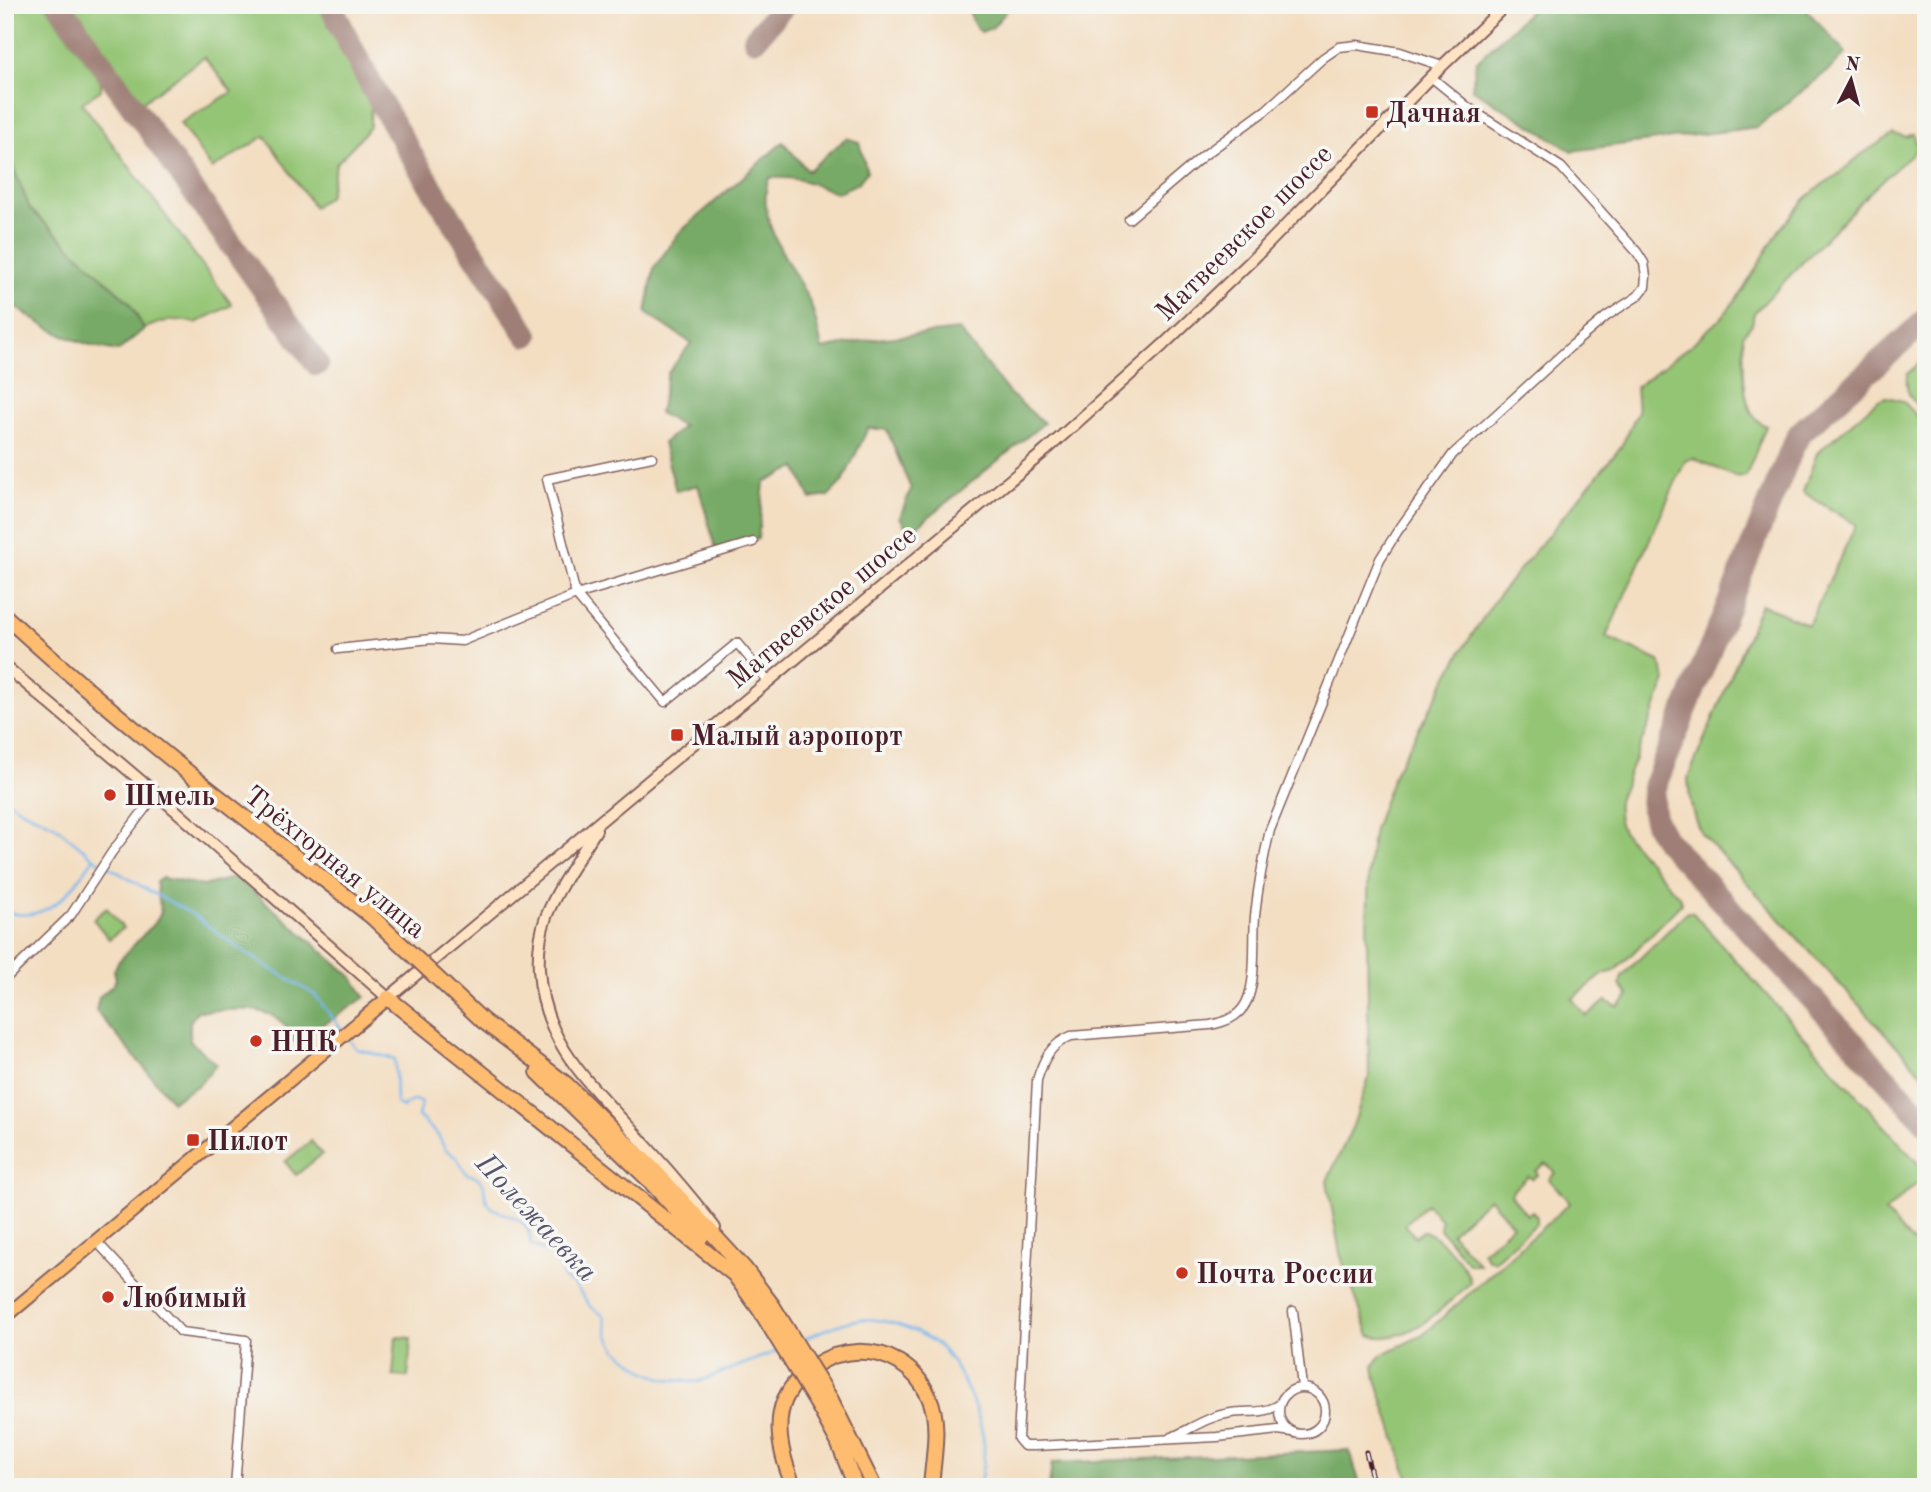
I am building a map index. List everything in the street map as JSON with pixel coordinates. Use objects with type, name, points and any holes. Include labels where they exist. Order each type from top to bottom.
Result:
[{"type":"highway","name":"Трёхгорная улица","points":[[5,616],[186,771],[371,916],[483,1021],[566,1084],[654,1170],[740,1271]]},
{"type":"highway","points":[[388,998],[740,1271],[766,1307],[874,1487]]},
{"type":"highway","points":[[794,1487],[786,1469],[781,1444],[780,1421],[785,1401],[801,1374],[819,1361],[845,1352],[863,1351],[903,1365],[920,1381],[929,1398],[934,1414],[935,1435],[931,1487]]},
{"type":"highway","points":[[825,1403],[856,1487]]},
{"type":"main road","name":"Матвеевское шоссе","points":[[5,1317],[1045,451],[1251,261],[1431,77],[1506,5]]},
{"type":"main road","points":[[5,666],[156,794],[388,998]]},
{"type":"main road","points":[[601,821],[546,918],[540,940],[539,964],[540,991],[545,1012],[567,1055],[694,1199],[740,1271]]},
{"type":"street","points":[[1129,219],[1203,156],[1266,110],[1323,58],[1339,47],[1357,45],[1400,52],[1442,66]]},
{"type":"street","points":[[1165,1441],[1200,1421],[1231,1413],[1266,1412],[1279,1405],[1287,1392],[1302,1387],[1316,1392],[1325,1412],[1324,1419],[1315,1430],[1308,1433],[1278,1430],[1165,1441],[1035,1446],[1024,1446],[1018,1439],[1035,1111],[1037,1080],[1042,1064],[1057,1042],[1071,1036],[1210,1025],[1226,1021],[1243,1008],[1251,985],[1255,918],[1270,830],[1380,559],[1396,531],[1453,454],[1570,347],[1607,316],[1638,296],[1645,287],[1644,263],[1637,252],[1561,167],[1469,108],[1431,77]]},
{"type":"street","points":[[652,457],[547,479],[576,595],[665,702],[737,643],[769,682]]},
{"type":"street","points":[[338,649],[431,639],[462,641],[576,595],[753,542]]},
{"type":"street","points":[[5,979],[71,915],[112,852],[156,794]]},
{"type":"street","points":[[96,1241],[181,1332],[246,1340],[234,1487]]},
{"type":"street","points":[[1293,1311],[1302,1387]]},
{"type":"street","points":[[1279,1405],[1281,1421],[1292,1432]]},
{"type":"green space","points":[[5,5],[46,5],[101,82],[101,90],[82,103],[232,305],[196,323],[170,321],[144,329],[129,302],[30,209],[5,147]]},
{"type":"green space","points":[[69,5],[325,5],[371,99],[370,127],[336,164],[329,196],[314,207],[265,136],[212,169],[180,123],[232,92],[204,57],[142,102]]},
{"type":"green space","points":[[967,5],[1012,5],[992,28],[981,32],[973,22]]},
{"type":"green space","points":[[1536,5],[1802,5],[1846,53],[1835,65],[1757,127],[1572,151],[1472,89],[1476,62]]},
{"type":"green space","points":[[1893,134],[1906,137],[1913,134],[1918,148],[1871,191],[1754,313],[1752,324],[1743,335],[1747,399],[1757,420],[1766,426],[1746,476],[1736,477],[1693,458],[1685,461],[1606,637],[1659,661],[1666,681],[1618,801],[1618,813],[1623,832],[1680,898],[1681,904],[1615,971],[1604,974],[1572,999],[1586,1016],[1606,1001],[1618,1007],[1629,996],[1620,985],[1622,976],[1687,912],[1693,913],[1924,1170],[1925,1176],[1885,1212],[1926,1257],[1926,1487],[1411,1487],[1374,1366],[1381,1355],[1423,1335],[1570,1203],[1549,1179],[1555,1173],[1546,1163],[1536,1171],[1538,1174],[1532,1179],[1528,1176],[1511,1195],[1527,1215],[1532,1211],[1537,1217],[1537,1223],[1494,1261],[1482,1252],[1513,1225],[1489,1198],[1451,1233],[1479,1264],[1469,1264],[1440,1229],[1441,1220],[1427,1204],[1405,1224],[1415,1237],[1423,1231],[1444,1244],[1465,1270],[1470,1283],[1437,1313],[1411,1330],[1383,1337],[1369,1335],[1340,1254],[1327,1181],[1353,1126],[1369,1077],[1367,934],[1369,862],[1374,829],[1395,772],[1464,647],[1497,597],[1621,447],[1638,412],[1636,387],[1723,316],[1743,290],[1780,229],[1805,199],[1862,154]]},
{"type":"green space","points":[[846,138],[859,142],[867,172],[858,183],[837,193],[796,179],[769,178],[766,194],[770,226],[809,300],[822,349],[875,339],[959,330],[1009,393],[1044,423],[909,533],[900,517],[911,489],[887,430],[868,428],[843,481],[828,496],[811,499],[796,467],[764,483],[758,539],[716,549],[698,485],[676,491],[663,443],[683,427],[659,413],[668,373],[691,343],[646,313],[654,268],[679,233],[783,142],[808,171]]},
{"type":"green space","points":[[5,147],[30,209],[129,302],[144,329],[118,351],[86,344],[58,333],[5,299]]},
{"type":"green space","points":[[1926,357],[1926,415],[1910,397],[1907,374]]},
{"type":"green space","points":[[1886,397],[1903,401],[1926,426],[1926,1078],[1701,833],[1695,820],[1688,778],[1761,604],[1808,625],[1856,525],[1803,492],[1817,453],[1878,400]]},
{"type":"green space","points":[[162,878],[203,886],[232,878],[240,880],[353,978],[365,997],[293,1042],[283,1023],[264,1012],[197,1011],[190,1022],[190,1041],[216,1064],[200,1084],[172,1101],[96,1011],[99,997],[116,979],[114,970],[118,962],[158,919],[161,912],[156,882]]},
{"type":"green space","points":[[107,908],[123,928],[109,939],[93,919]]},
{"type":"green space","points":[[311,1141],[322,1154],[296,1175],[285,1162]]},
{"type":"green space","points":[[396,1337],[411,1338],[408,1377],[393,1376]]},
{"type":"green space","points":[[1349,1450],[1361,1487],[1049,1487],[1052,1463]]},
{"type":"waterway","name":"Полежаевка","points":[[5,799],[54,825],[94,858],[192,914],[244,952],[315,995],[342,1030]]},
{"type":"waterway","name":"Полежаевка","points":[[5,912],[21,914],[47,909],[67,893],[93,859]]},
{"type":"waterway","name":"Полежаевка","points":[[348,1038],[357,1049],[395,1059],[396,1103],[403,1108],[414,1100],[422,1102],[418,1116],[438,1135],[445,1149],[457,1158],[467,1174],[477,1177],[484,1185],[485,1195],[492,1208],[526,1226],[531,1245],[553,1258],[565,1280],[574,1284],[590,1306],[604,1316],[608,1335],[617,1350],[646,1372],[665,1379],[698,1382],[777,1351]]},
{"type":"waterway","name":"Полежаевка","points":[[799,1341],[837,1325],[866,1319],[901,1326],[934,1342],[955,1367],[979,1419],[984,1449],[980,1487]]},
{"type":"taxiway","points":[[60,5],[317,364]]},
{"type":"taxiway","points":[[331,5],[398,133],[527,335]]},
{"type":"taxiway","points":[[755,39],[784,5]]},
{"type":"taxiway","points":[[1926,320],[1800,433],[1654,787],[1652,802],[1655,821],[1666,840],[1926,1122]]},
{"type":"railway","points":[[1366,1452],[1374,1487]]},
{"type":"place","name":"Дачная","points":[[1372,112]]},
{"type":"place","name":"Малый аэропорт","points":[[677,735]]},
{"type":"place","name":"Шмель","points":[[110,795]]},
{"type":"place","name":"ННК","points":[[256,1041]]},
{"type":"place","name":"Пилот","points":[[193,1140]]},
{"type":"place","name":"Почта России","points":[[1182,1273]]},
{"type":"place","name":"Любимый","points":[[108,1297]]}]
